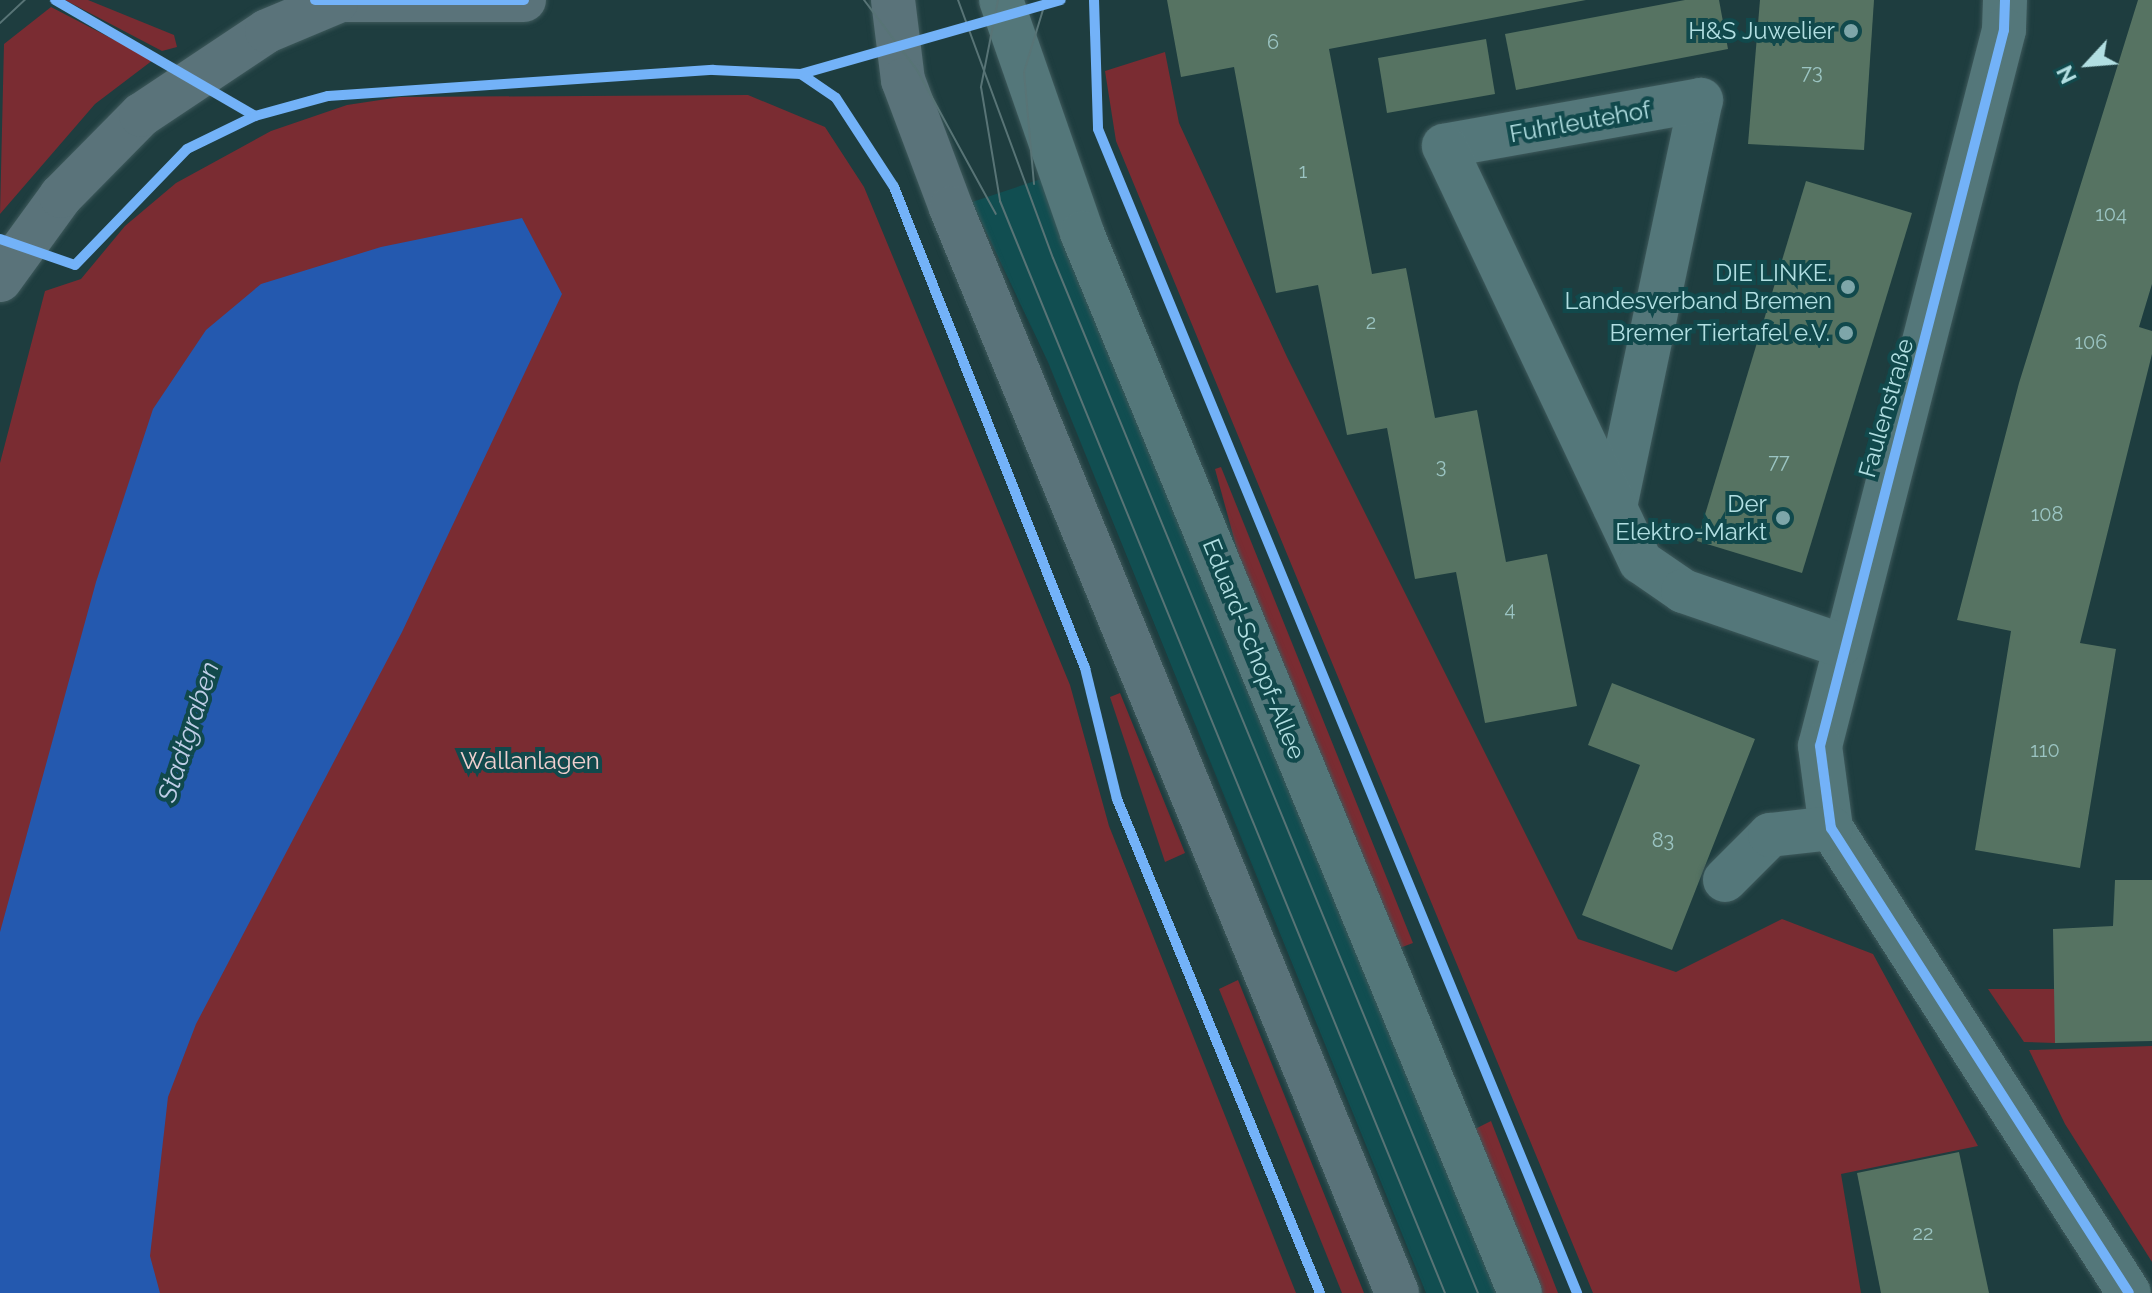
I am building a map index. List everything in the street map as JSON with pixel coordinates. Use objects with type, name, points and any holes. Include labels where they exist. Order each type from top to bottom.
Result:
[{"type":"main road","points":[[0,280],[61,196],[141,115],[267,31],[326,1],[524,0]]},
{"type":"main road","points":[[893,0],[903,80],[951,208],[1397,1293]]},
{"type":"street","name":"Eduard-Schopf-Allee","points":[[1001,0],[1082,233],[1520,1293]]},
{"type":"street","name":"Faulenstraße","points":[[1831,828],[1820,746],[1840,645],[1937,295],[2005,0]]},
{"type":"street","name":"Fuhrleutehof","points":[[1615,507],[1701,100],[1444,146],[1641,562],[1683,591],[1840,645]]},
{"type":"street","points":[[1725,880],[1770,835],[1831,828],[2129,1293]]},
{"type":"shaded area","points":[[1047,177],[1497,1293],[1426,1293],[1048,362],[972,202]]},
{"type":"green space","points":[[65,0],[88,0],[174,35],[177,47],[162,51]]},
{"type":"green space","points":[[51,7],[153,60],[95,104],[0,214],[4,44]]},
{"type":"green space","points":[[1165,52],[1179,123],[1287,357],[1578,939],[1676,972],[1782,919],[1873,954],[1978,1146],[1841,1174],[1861,1293],[1593,1293],[1116,141],[1105,71]]},
{"type":"green space","name":"Wallanlagen","points":[[748,95],[825,127],[864,187],[1070,685],[1109,826],[1296,1293],[0,1293],[0,463],[45,291],[81,279],[125,226],[176,183],[271,131],[347,105],[400,97]]},
{"type":"green space","points":[[1221,467],[1413,943],[1397,949],[1253,608],[1215,469]]},
{"type":"green space","points":[[1120,693],[1185,853],[1165,862],[1110,697]]},
{"type":"green space","points":[[1238,980],[1364,1293],[1342,1293],[1219,989]]},
{"type":"green space","points":[[1988,989],[2055,989],[2055,1043],[2024,1042]]},
{"type":"green space","points":[[2152,1046],[2152,1262],[2065,1124],[2029,1050]]},
{"type":"green space","points":[[1491,1121],[1558,1293],[1538,1293],[1469,1132]]},
{"type":"water","name":"Stadtgraben","points":[[522,218],[562,294],[402,632],[196,1024],[168,1097],[150,1256],[160,1293],[0,1293],[0,932],[96,582],[153,409],[206,330],[261,284],[381,247]]},
{"type":"building","points":[[1167,0],[1586,0],[1329,49],[1372,274],[1406,268],[1435,418],[1477,410],[1506,562],[1547,554],[1577,706],[1485,723],[1456,572],[1415,579],[1387,428],[1347,435],[1318,285],[1276,293],[1234,67],[1181,77]]},
{"type":"building","points":[[1685,0],[1719,0],[1728,49],[1516,90],[1505,34]]},
{"type":"building","points":[[1760,0],[1874,0],[1864,150],[1748,144]]},
{"type":"building","points":[[2138,0],[2152,0],[2152,284],[2139,327],[2152,331],[2152,354],[2080,643],[2116,649],[2080,868],[1975,850],[2011,631],[1957,620],[2019,383]]},
{"type":"building","points":[[1486,39],[1495,94],[1387,113],[1378,58]]},
{"type":"building","points":[[1806,181],[1912,213],[1802,573],[1697,541]]},
{"type":"building","points":[[1612,683],[1755,739],[1672,950],[1582,915],[1640,765],[1588,745]]},
{"type":"building","points":[[2115,880],[2152,880],[2152,1041],[2055,1043],[2053,929],[2113,926]]},
{"type":"building","points":[[1959,1152],[1989,1293],[1881,1293],[1857,1173]]},
{"type":"tram line","points":[[0,23],[25,0]]},
{"type":"tram line","points":[[864,0],[917,70],[996,214]]},
{"type":"tram line","points":[[958,0],[1053,258],[1478,1293]]},
{"type":"tram line","points":[[998,0],[981,87],[1000,201],[1445,1293]]},
{"type":"tram line","points":[[1034,184],[1024,72],[1046,0]]},
{"type":"cycle path","points":[[55,0],[255,116]]},
{"type":"cycle path","points":[[315,0],[524,0]]},
{"type":"cycle path","points":[[0,239],[75,265],[187,149],[255,116],[328,96],[713,70],[801,74],[1061,0]]},
{"type":"cycle path","points":[[1094,0],[1098,129],[1577,1293]]},
{"type":"cycle path","points":[[2005,0],[2004,30],[1820,746],[1831,828],[2129,1293]]},
{"type":"cycle path","points":[[801,74],[836,98],[894,187],[1085,668],[1117,799],[1320,1293]]},
{"type":"place","name":"H&S Juwelier","points":[[1851,31]]},
{"type":"place","name":"DIE LINKE. Landesverband Bremen","points":[[1848,287]]},
{"type":"place","name":"Bremer Tiertafel e.V.","points":[[1846,333]]},
{"type":"place","name":"Der Elektro-Markt","points":[[1783,518]]}]
